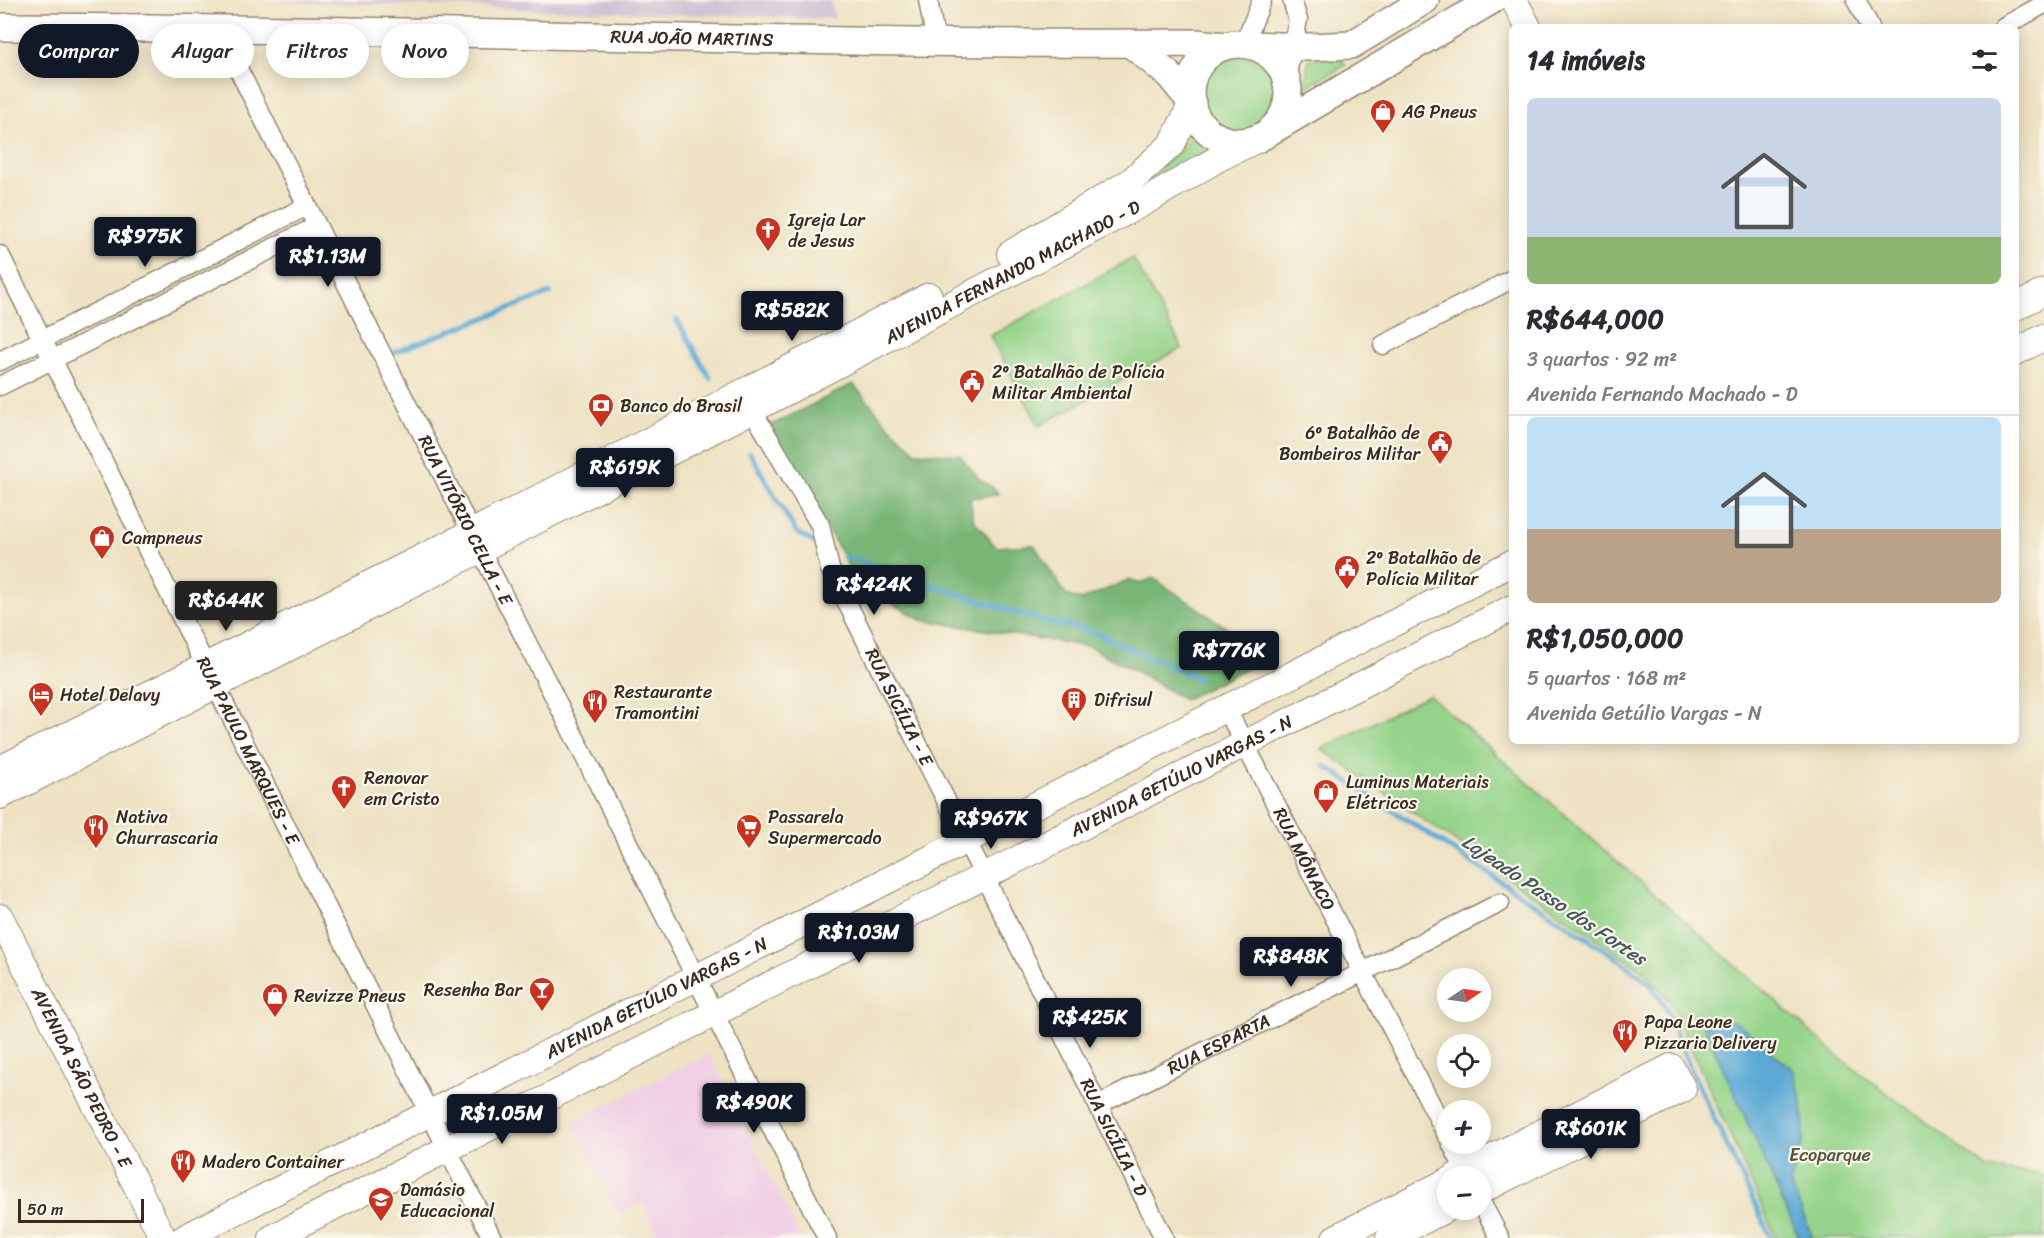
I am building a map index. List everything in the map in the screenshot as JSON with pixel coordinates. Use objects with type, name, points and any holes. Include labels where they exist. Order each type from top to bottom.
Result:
[{"type":"main road","points":[[1234,45],[1262,50],[1277,62],[1286,80],[1288,93],[1286,108],[1281,119],[1263,135],[1238,143],[1222,139],[1208,131],[1197,118],[1192,103],[1191,88],[1194,74],[1212,52],[1234,45],[1351,45],[1425,0]]},
{"type":"main road","name":"AVENIDA FERNANDO MACHADO - D","points":[[1263,135],[1492,0]]},
{"type":"main road","name":"RUA JOÃO MARTINS","points":[[0,27],[151,27]]},
{"type":"main road","name":"RUA JOÃO MARTINS","points":[[254,28],[936,43],[1234,45]]},
{"type":"main road","points":[[1130,43],[1169,75],[1192,103]]},
{"type":"street","points":[[928,0],[936,43]]},
{"type":"street","points":[[1234,45],[1262,0]]},
{"type":"street","points":[[1286,80],[1298,20],[1292,0]]},
{"type":"street","points":[[1514,0],[1526,24]]},
{"type":"street","points":[[1856,0],[1868,24]]},
{"type":"street","points":[[2008,24],[2044,4]]},
{"type":"street","name":"RUA VITÓRIO CELLA - E","points":[[243,78],[827,1238]]},
{"type":"street","name":"AVENIDA FERNANDO MACHADO - D","points":[[0,796],[211,676],[476,541],[1024,247],[1059,237],[1130,182],[1172,144],[1192,103]]},
{"type":"street","name":"AVENIDA FERNANDO MACHADO - D","points":[[476,541],[752,410],[1059,237],[1263,135]]},
{"type":"street","points":[[0,361],[307,206]]},
{"type":"street","points":[[0,386],[317,226]]},
{"type":"street","name":"RUA PAULO MARQUES - E","points":[[0,255],[492,1238]]},
{"type":"street","points":[[207,256],[218,276]]},
{"type":"street","points":[[1383,345],[1509,281]]},
{"type":"street","points":[[146,288],[156,307]]},
{"type":"street","points":[[2019,304],[2044,292]]},
{"type":"street","points":[[2019,350],[2044,338]]},
{"type":"street","name":"RUA SICÍLIA - E","points":[[752,410],[820,525],[830,569],[984,876]]},
{"type":"street","name":"AVENIDA GETÚLIO VARGAS - N","points":[[184,1238],[1509,565]]},
{"type":"street","points":[[1483,578],[1506,611]]},
{"type":"street","name":"AVENIDA GETÚLIO VARGAS - N","points":[[272,1238],[1506,611]]},
{"type":"street","name":"AVENIDA FERNANDO MACHADO - D","points":[[0,769],[211,676]]},
{"type":"street","points":[[1273,684],[1291,720]]},
{"type":"street","name":"RUA MÔNACO","points":[[1226,708],[1437,1116]]},
{"type":"street","name":"RUA SICÍLIA - D","points":[[984,876],[1164,1238]]},
{"type":"street","name":"RUA ESPARTA","points":[[1098,1105],[1500,903]]},
{"type":"street","points":[[832,908],[852,943]]},
{"type":"street","name":"AVENIDA SÃO PEDRO - E","points":[[0,917],[162,1238]]},
{"type":"street","points":[[1491,1167],[1568,1133],[1677,1078]]},
{"type":"street","points":[[1346,1235],[1437,1191]]},
{"type":"street","points":[[1389,1238],[1437,1214]]},
{"type":"street","points":[[1491,1220],[1500,1238]]},
{"type":"shaded area","points":[[245,0],[830,0],[835,19]]},
{"type":"shaded area","points":[[709,1054],[801,1238],[659,1238],[642,1203],[618,1215],[572,1122]]},
{"type":"green space","points":[[1239,56],[1254,59],[1271,73],[1278,95],[1275,110],[1261,127],[1239,134],[1224,131],[1207,117],[1200,95],[1203,80],[1217,63]]},
{"type":"green space","points":[[1341,58],[1346,65],[1303,89],[1309,59]]},
{"type":"green space","points":[[1193,128],[1217,145],[1146,189],[1143,183],[1184,147]]},
{"type":"green space","points":[[1133,258],[1182,348],[1039,426],[990,336]]},
{"type":"green space","points":[[853,384],[890,427],[916,452],[960,455],[980,480],[994,488],[999,495],[970,498],[973,519],[996,547],[1034,545],[1066,595],[1082,600],[1130,579],[1139,584],[1153,578],[1257,648],[1259,662],[1184,700],[1090,647],[922,620],[859,585],[770,426]]},
{"type":"green space","name":"Ecoparque","points":[[1429,695],[1840,1058],[1989,1169],[2044,1175],[2044,1238],[1776,1238],[1670,1001],[1642,970],[1321,749]]},
{"type":"water","points":[[1724,1020],[1738,1023],[1794,1071],[1802,1102],[1804,1139],[1790,1183],[1813,1238],[1799,1238],[1704,1026]]},
{"type":"waterway","name":"Lajeado Passo dos Fortes","points":[[395,352],[550,293]]},
{"type":"waterway","name":"Lajeado Passo dos Fortes","points":[[677,320],[710,378]]},
{"type":"waterway","name":"Lajeado Passo dos Fortes","points":[[750,453],[796,532],[813,542]]},
{"type":"waterway","name":"Lajeado Passo dos Fortes","points":[[844,556],[1038,620],[1091,631],[1199,679]]},
{"type":"waterway","name":"Lajeado Passo dos Fortes","points":[[1325,766],[1614,956],[1650,984],[1665,1006],[1688,1063],[1771,1238]]},
{"type":"place","name":"AG Pneus","points":[[1383,135]]},
{"type":"place","name":"Igreja Lar de Jesus","points":[[768,253]]},
{"type":"place","name":"2º Batalhão de Polícia Militar Ambiental","points":[[972,405]]},
{"type":"place","name":"Banco do Brasil","points":[[601,429]]},
{"type":"place","name":"6º Batalhão de Bombeiros Militar","points":[[1440,466]]},
{"type":"place","name":"Campneus","points":[[102,561]]},
{"type":"place","name":"2º Batalhão de Polícia Militar","points":[[1347,591]]},
{"type":"place","name":"Hotel Delavy","points":[[41,718]]},
{"type":"place","name":"Difrisul","points":[[1074,723]]},
{"type":"place","name":"Restaurante Tramontini","points":[[595,725]]},
{"type":"place","name":"Renovar em Cristo","points":[[344,811]]},
{"type":"place","name":"Luminus Materiais Elétricos","points":[[1326,815]]},
{"type":"place","name":"Nativa Churrascaria","points":[[96,850]]},
{"type":"place","name":"Passarela Supermercado","points":[[749,850]]},
{"type":"place","name":"Resenha Bar","points":[[542,1013]]},
{"type":"place","name":"Revizze Pneus","points":[[275,1019]]},
{"type":"place","name":"Papa Leone Pizzaria Delivery","points":[[1625,1055]]},
{"type":"place","name":"Madero Container","points":[[183,1185]]},
{"type":"place","name":"Damásio Educacional","points":[[381,1223]]}]
